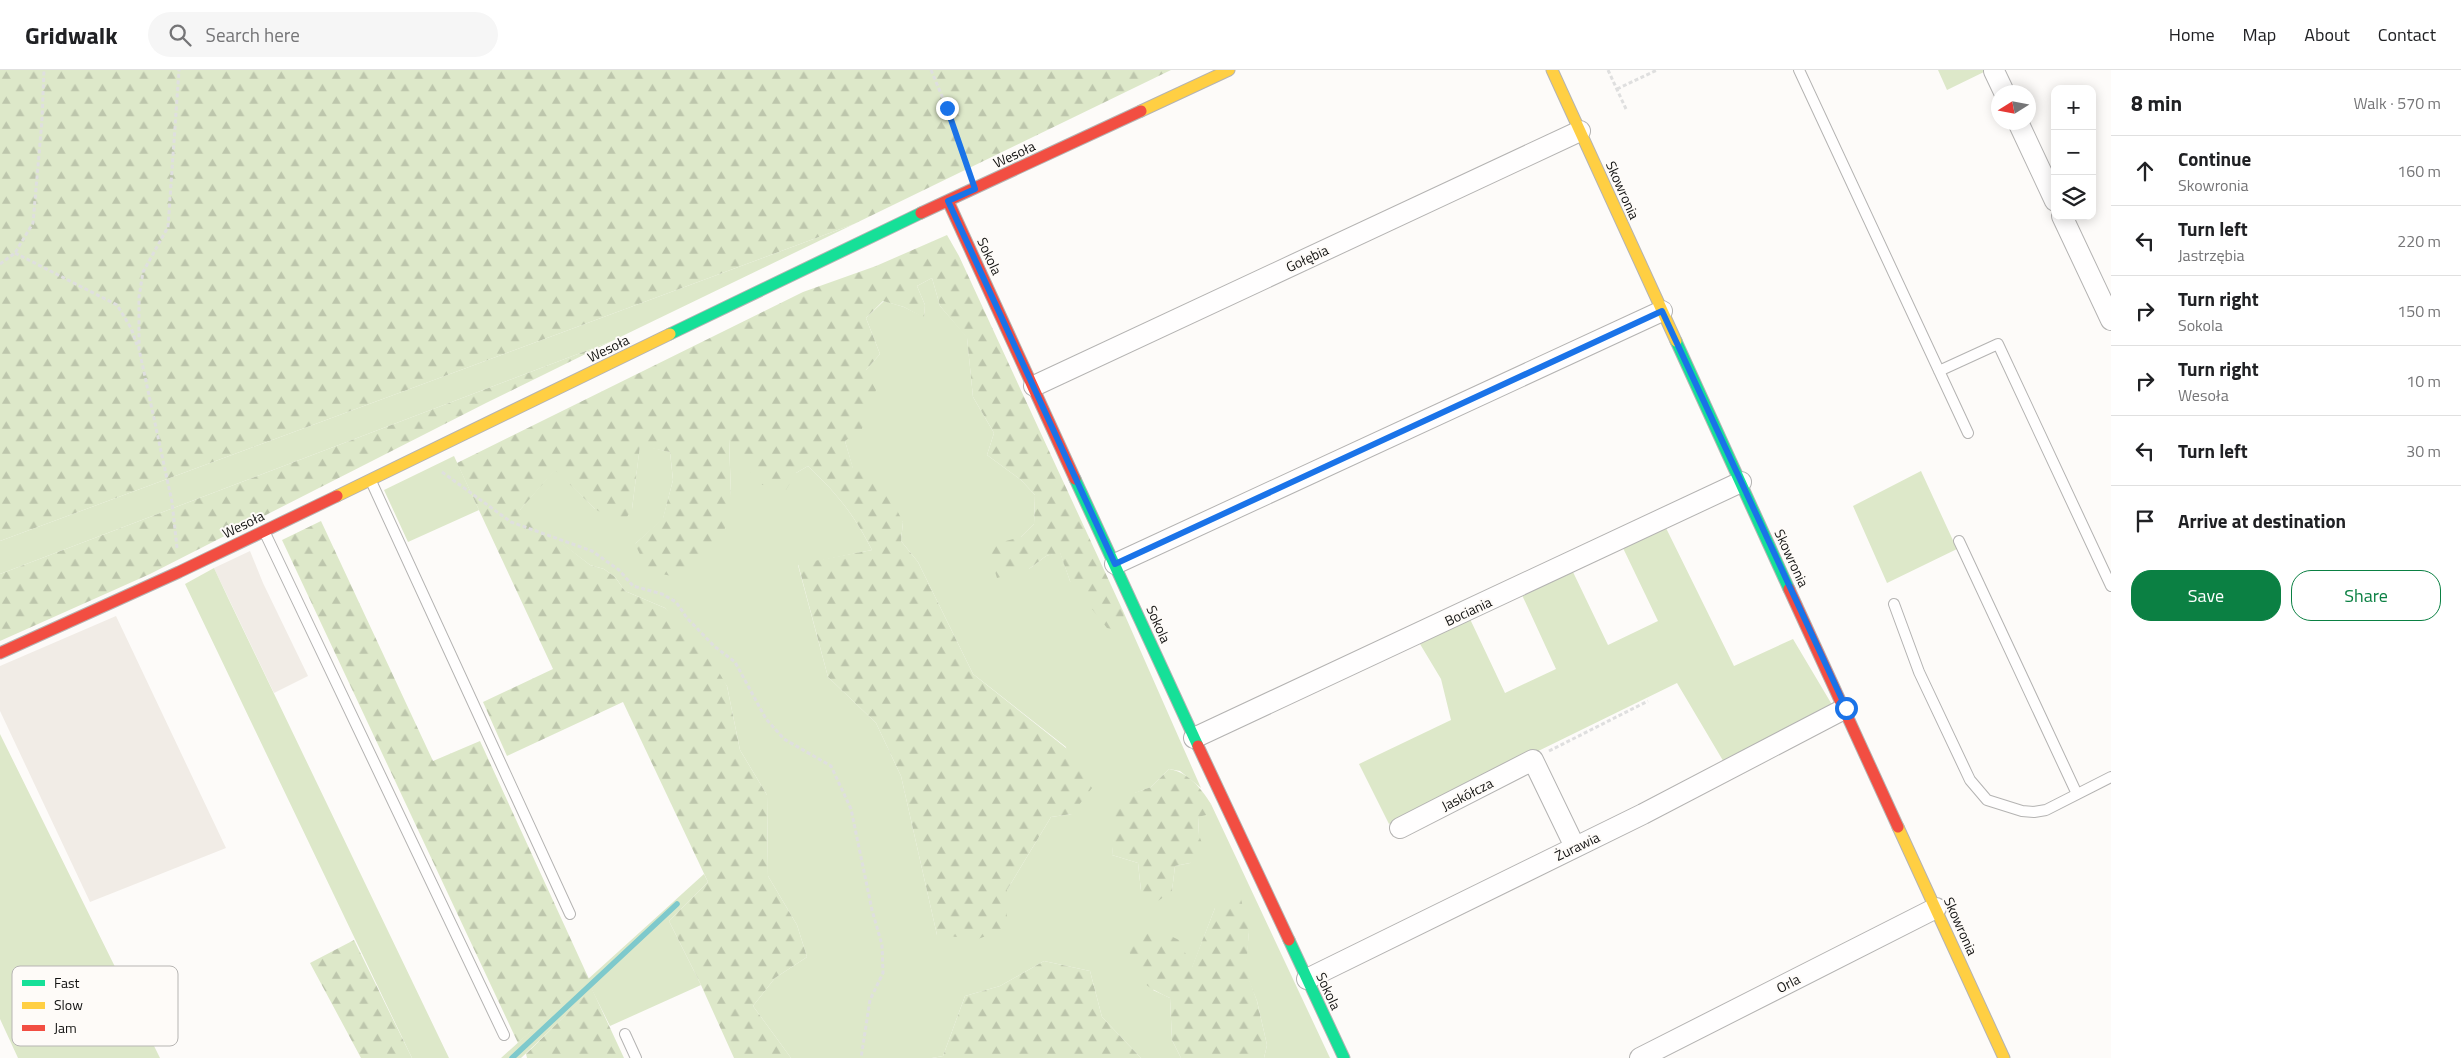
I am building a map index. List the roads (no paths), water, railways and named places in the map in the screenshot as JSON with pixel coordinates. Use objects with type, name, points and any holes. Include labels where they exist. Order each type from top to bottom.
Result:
[{"type":"street","name":"Wesoła","points":[[0,653],[179,572],[422,456],[858,242],[1229,70]]},
{"type":"street","name":"Skowronia","points":[[1552,70],[1846,708],[2004,1058]]},
{"type":"street","points":[[1994,71],[2001,85]]},
{"type":"street","points":[[2022,130],[2051,192]]},
{"type":"street","name":"Gołębia","points":[[1034,386],[1580,131]]},
{"type":"street","name":"Sokola","points":[[948,201],[1194,738],[1344,1058]]},
{"type":"street","points":[[2064,220],[2111,320]]},
{"type":"street","points":[[1115,564],[1662,311]]},
{"type":"street","name":"Bociania","points":[[1194,738],[1741,482]]},
{"type":"street","name":"Żurawia","points":[[1307,979],[1575,847],[1846,708]]},
{"type":"street","name":"Jaskółcza","points":[[1400,828],[1533,760],[1575,847]]},
{"type":"street","name":"Orla","points":[[1640,1058],[1936,908]]},
{"type":"lane","points":[[1799,70],[1968,433]]},
{"type":"lane","points":[[1939,371],[1998,344],[2111,586]]},
{"type":"lane","points":[[370,480],[570,914]]},
{"type":"lane","points":[[264,531],[504,1035]]},
{"type":"lane","points":[[1959,541],[2077,794]]},
{"type":"lane","points":[[1894,604],[1920,672],[1970,780],[1980,793],[1994,802],[2034,812],[2046,810],[2111,777]]},
{"type":"lane","points":[[626,1034],[636,1058]]},
{"type":"waterway","points":[[512,1058],[677,904]]}]
